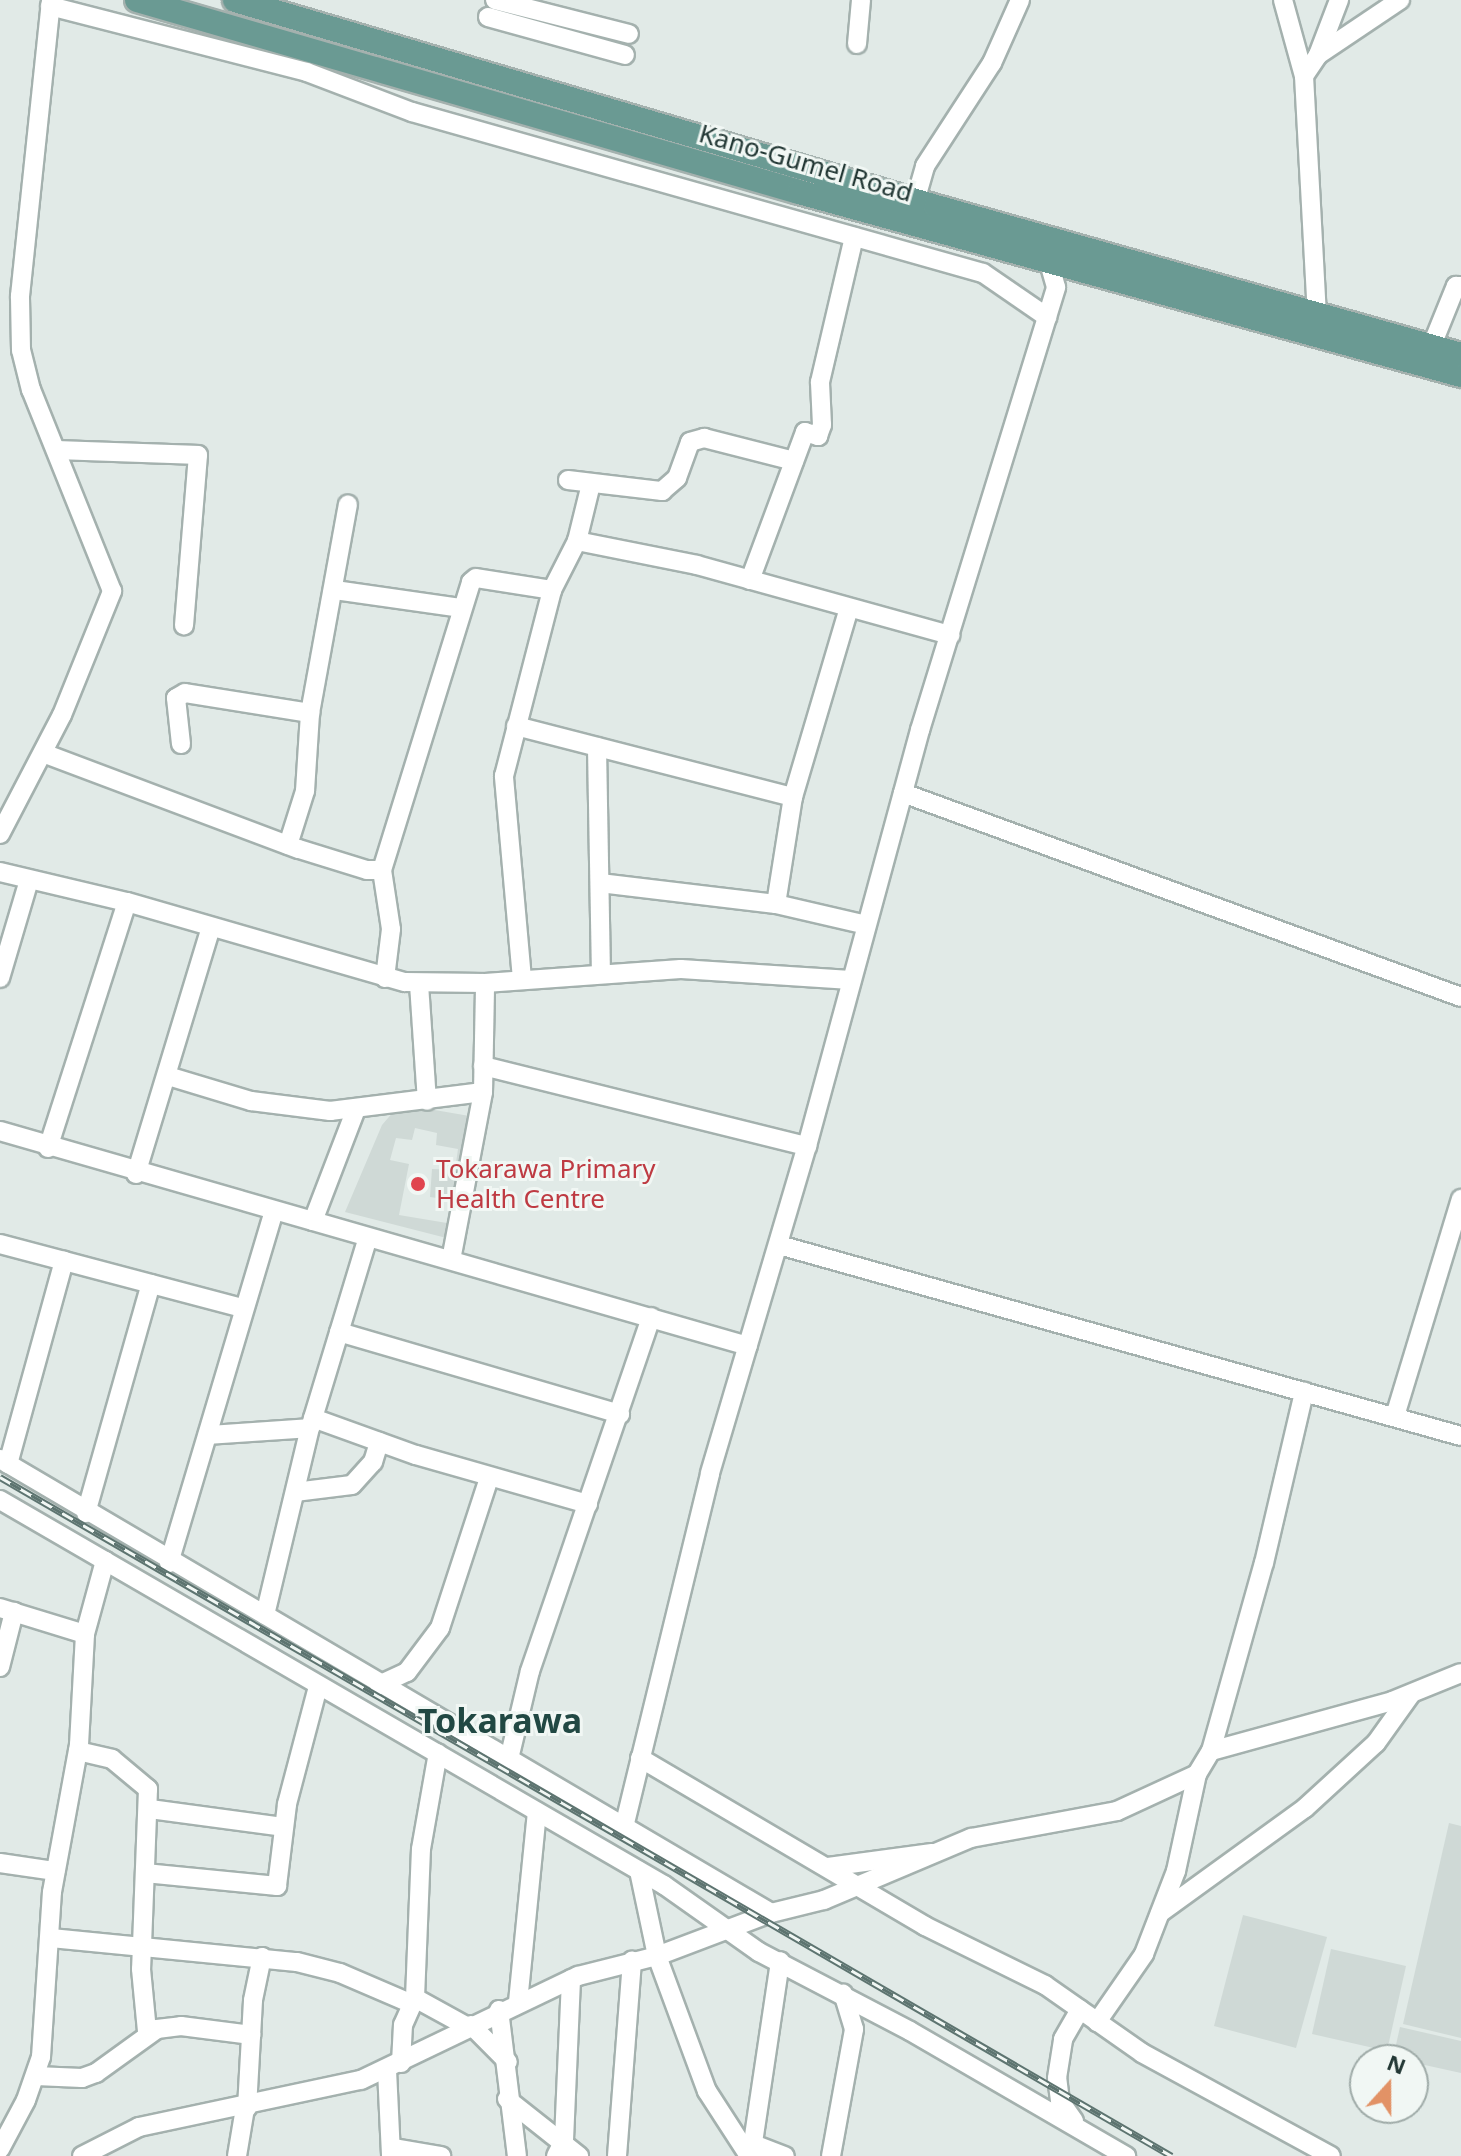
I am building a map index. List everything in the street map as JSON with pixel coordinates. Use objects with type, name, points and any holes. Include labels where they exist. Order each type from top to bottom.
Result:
[{"type":"main road","name":"Kano-Gumel Road","points":[[137,0],[1049,262],[1461,375]]},
{"type":"main road","name":"Kano-Gumel Road","points":[[235,0],[1461,355]]},
{"type":"main road","points":[[488,102],[498,78]]},
{"type":"street","points":[[857,44],[861,0]]},
{"type":"street","points":[[916,198],[925,166],[992,63],[1020,0]]},
{"type":"street","points":[[1283,0],[1304,76],[1317,313]]},
{"type":"street","points":[[1304,76],[1318,55],[1339,0]]},
{"type":"street","points":[[1318,55],[1400,0]]},
{"type":"street","points":[[0,834],[43,753],[112,591],[24,367],[20,321],[50,3],[307,72],[412,112],[983,273],[1047,317]]},
{"type":"street","points":[[492,9],[629,34]]},
{"type":"street","points":[[492,9],[625,55]]},
{"type":"street","points":[[750,580],[805,432],[818,436],[822,425],[820,382],[854,237]]},
{"type":"street","points":[[624,1827],[710,1473],[779,1245],[903,793],[1056,287],[1049,262]]},
{"type":"street","points":[[1432,345],[1456,286],[1461,286]]},
{"type":"street","points":[[568,480],[668,488],[690,442],[704,438],[794,461]]},
{"type":"street","points":[[58,450],[198,455],[184,625]]},
{"type":"street","points":[[522,979],[504,799],[516,726],[552,590],[577,541],[591,484]]},
{"type":"street","points":[[288,845],[305,791],[310,713],[335,590],[348,504]]},
{"type":"street","points":[[577,541],[750,580],[950,635]]},
{"type":"street","points":[[385,978],[391,929],[382,870],[462,608],[476,578],[552,590]]},
{"type":"street","points":[[335,590],[462,608]]},
{"type":"street","points":[[776,904],[793,797],[849,608]]},
{"type":"street","points":[[181,744],[176,698],[185,693],[310,713]]},
{"type":"street","points":[[516,726],[793,797]]},
{"type":"street","points":[[597,747],[601,973]]},
{"type":"street","points":[[43,753],[345,865],[382,870]]},
{"type":"street","points":[[903,793],[1461,997]]},
{"type":"street","points":[[0,872],[127,902],[385,978],[419,984],[485,983],[681,969],[851,980]]},
{"type":"street","points":[[0,978],[29,880]]},
{"type":"street","points":[[600,883],[776,904],[866,925]]},
{"type":"street","points":[[48,1148],[127,902]]},
{"type":"street","points":[[136,1174],[211,927]]},
{"type":"street","points":[[451,1260],[483,1092],[485,983]]},
{"type":"street","points":[[419,984],[427,1101]]},
{"type":"street","points":[[483,1066],[807,1146]]},
{"type":"street","points":[[168,1076],[251,1101],[304,1109],[356,1109],[483,1092]]},
{"type":"street","points":[[313,1221],[356,1109]]},
{"type":"street","points":[[0,1153],[3,1132],[136,1174],[313,1221],[367,1240],[451,1260],[748,1346]]},
{"type":"street","points":[[1395,1416],[1461,1202]]},
{"type":"street","points":[[169,1563],[274,1211]]},
{"type":"street","points":[[265,1615],[311,1423],[367,1240]]},
{"type":"street","points":[[0,1244],[243,1308]]},
{"type":"street","points":[[779,1245],[1461,1436]]},
{"type":"street","points":[[64,1261],[4,1461],[169,1563],[265,1615],[379,1685],[771,1913]]},
{"type":"street","points":[[86,1513],[151,1284]]},
{"type":"street","points":[[509,1759],[530,1671],[651,1317]]},
{"type":"street","points":[[339,1332],[620,1414]]},
{"type":"street","points":[[1097,2022],[1144,1954],[1179,1859],[1197,1774],[1211,1751],[1304,1392]]},
{"type":"street","points":[[208,1435],[311,1423],[489,1478],[588,1504]]},
{"type":"street","points":[[295,1492],[352,1485],[373,1462],[379,1442]]},
{"type":"street","points":[[379,1685],[407,1672],[440,1628],[489,1478]]},
{"type":"street","points":[[0,1500],[639,1871],[724,1931],[1075,2124],[1107,2151],[1126,2156]]},
{"type":"street","points":[[2,2141],[36,2076],[45,2036],[55,1871],[78,1751],[85,1634],[105,1561]]},
{"type":"street","points":[[0,1667],[7,1610],[85,1634]]},
{"type":"street","points":[[1211,1751],[1411,1694],[1461,1673]]},
{"type":"street","points":[[145,1873],[275,1886],[283,1827],[318,1687]]},
{"type":"street","points":[[1160,1913],[1305,1808],[1376,1743],[1411,1694]]},
{"type":"street","points":[[78,1751],[124,1766],[148,1789],[150,1809],[142,1946],[147,2031]]},
{"type":"street","points":[[438,1753],[421,1849],[413,2001],[403,2025],[394,2066],[392,2152],[441,2156]]},
{"type":"street","points":[[640,1758],[828,1867],[858,1888],[1045,1985],[1194,2083],[1331,2156]]},
{"type":"street","points":[[82,2156],[139,2127],[246,2108],[394,2066],[499,2010],[571,1979],[657,1956],[771,1913],[858,1888],[971,1838],[1117,1811],[1197,1774]]},
{"type":"street","points":[[150,1809],[283,1827]]},
{"type":"street","points":[[518,2002],[537,1812]]},
{"type":"street","points":[[828,1867],[934,1853]]},
{"type":"street","points":[[0,1863],[55,1871]]},
{"type":"street","points":[[639,1871],[657,1956],[707,2091],[751,2152],[785,2156]]},
{"type":"street","points":[[51,1938],[262,1957],[340,1973],[469,2026],[508,2062]]},
{"type":"street","points":[[237,2156],[246,2108],[251,2035],[262,1957]]},
{"type":"street","points":[[617,2156],[632,1961]]},
{"type":"street","points":[[751,2152],[780,1961]]},
{"type":"street","points":[[560,2148],[571,1979]]},
{"type":"street","points":[[831,2156],[854,2029],[843,1994]]},
{"type":"street","points":[[1075,2124],[1060,2101],[1057,2078],[1063,2039],[1080,2009]]},
{"type":"street","points":[[499,2010],[508,2062],[507,2099],[517,2156]]},
{"type":"street","points":[[36,2076],[82,2078],[96,2073],[147,2031],[181,2026],[251,2035]]},
{"type":"street","points":[[507,2099],[560,2148],[579,2156]]},
{"type":"shaded area","points":[[400,1104],[481,1118],[466,1243],[345,1212],[382,1125]],"holes":[[[415,1128],[437,1133],[436,1145],[458,1149],[455,1170],[432,1169],[430,1197],[458,1201],[453,1224],[399,1215],[409,1164],[390,1160],[396,1138],[412,1140]]]},
{"type":"shaded area","points":[[1449,1823],[1461,1826],[1461,2038],[1403,2024]]},
{"type":"shaded area","points":[[1243,1915],[1327,1937],[1296,2048],[1214,2026]]},
{"type":"shaded area","points":[[1331,1949],[1406,1966],[1389,2044],[1356,2044],[1312,2034]]},
{"type":"shaded area","points":[[1400,2027],[1461,2041],[1461,2073],[1429,2066],[1429,2044],[1396,2044]]},
{"type":"railway","points":[[0,1477],[1172,2156]]},
{"type":"place","name":"Tokarawa Primary Health Centre","points":[[418,1184]]},
{"type":"district","name":"Tokarawa","points":[[500,1721]]}]
